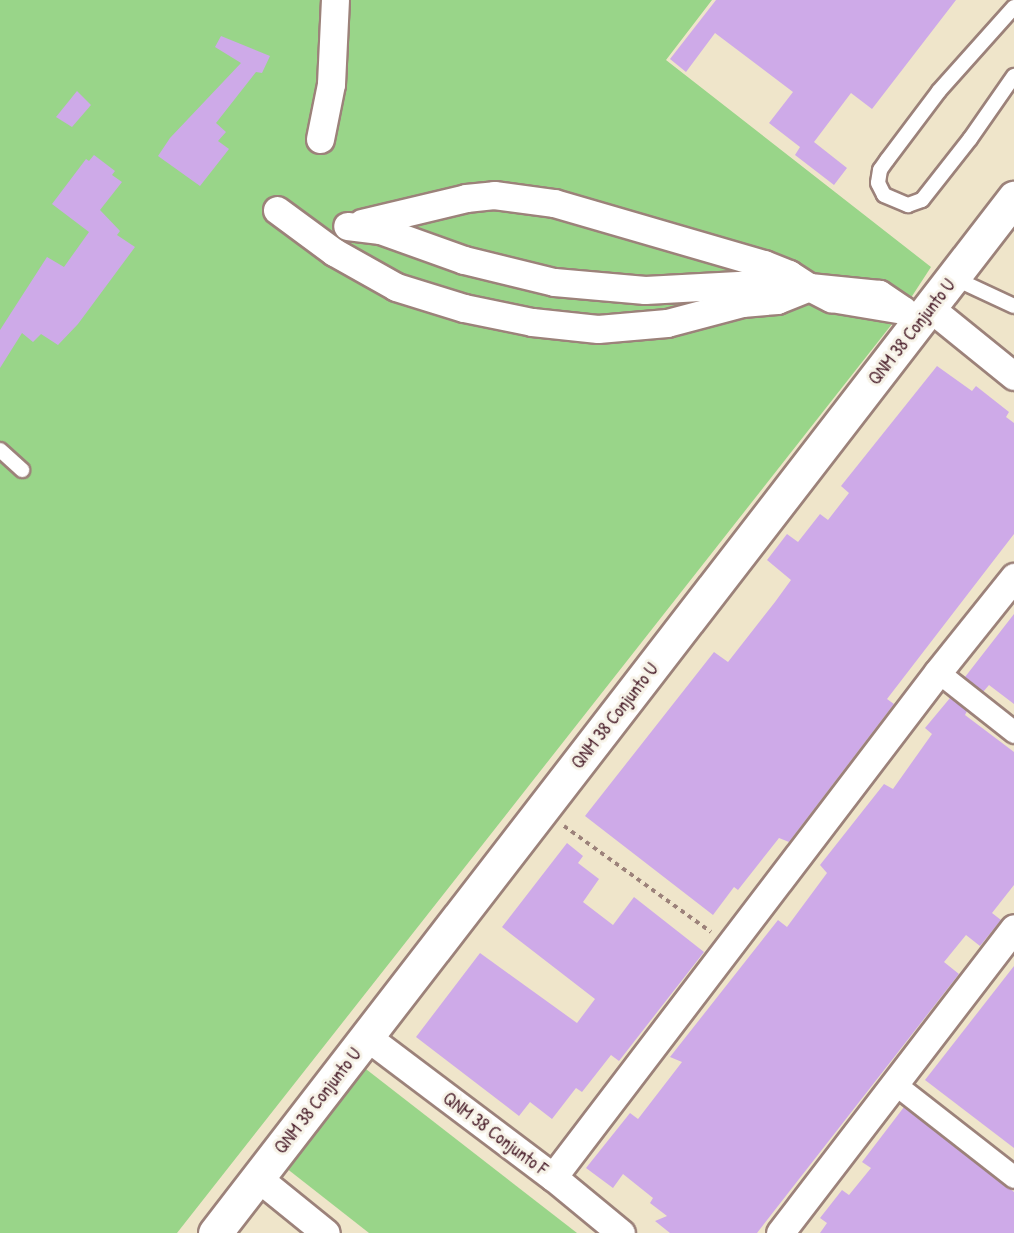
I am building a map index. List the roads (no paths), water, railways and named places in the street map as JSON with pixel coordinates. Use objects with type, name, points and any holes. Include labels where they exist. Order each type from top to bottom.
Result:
[{"type":"street","points":[[321,139],[331,84],[335,0]]},
{"type":"street","points":[[347,226],[466,198],[494,195],[523,198],[554,203],[689,239],[764,264],[809,287]]},
{"type":"street","points":[[380,230],[453,220],[501,209],[523,198]]},
{"type":"street","name":"QNM 38 Conjunto U","points":[[215,1233],[1014,198]]},
{"type":"street","points":[[277,210],[309,223],[380,230],[464,260],[554,282],[645,290],[776,283],[809,287],[777,300],[742,303],[667,323],[598,329],[532,322],[464,308],[396,287],[334,252],[277,210]]},
{"type":"street","points":[[930,308],[1014,376]]},
{"type":"street","points":[[553,1177],[938,672],[1014,577]]},
{"type":"street","points":[[938,672],[1014,732]]},
{"type":"street","points":[[780,1233],[1014,928]]},
{"type":"street","name":"QNM 38 Conjunto F","points":[[367,1037],[553,1177],[621,1233]]},
{"type":"street","points":[[895,1084],[1014,1178]]},
{"type":"street","points":[[258,1178],[326,1233]]},
{"type":"lane","points":[[1012,14],[939,91],[887,160],[880,170],[878,183],[884,195],[908,205],[922,200],[970,139],[1014,76]]},
{"type":"lane","points":[[954,278],[1014,306]]},
{"type":"lane","points":[[0,450],[22,470]]}]
